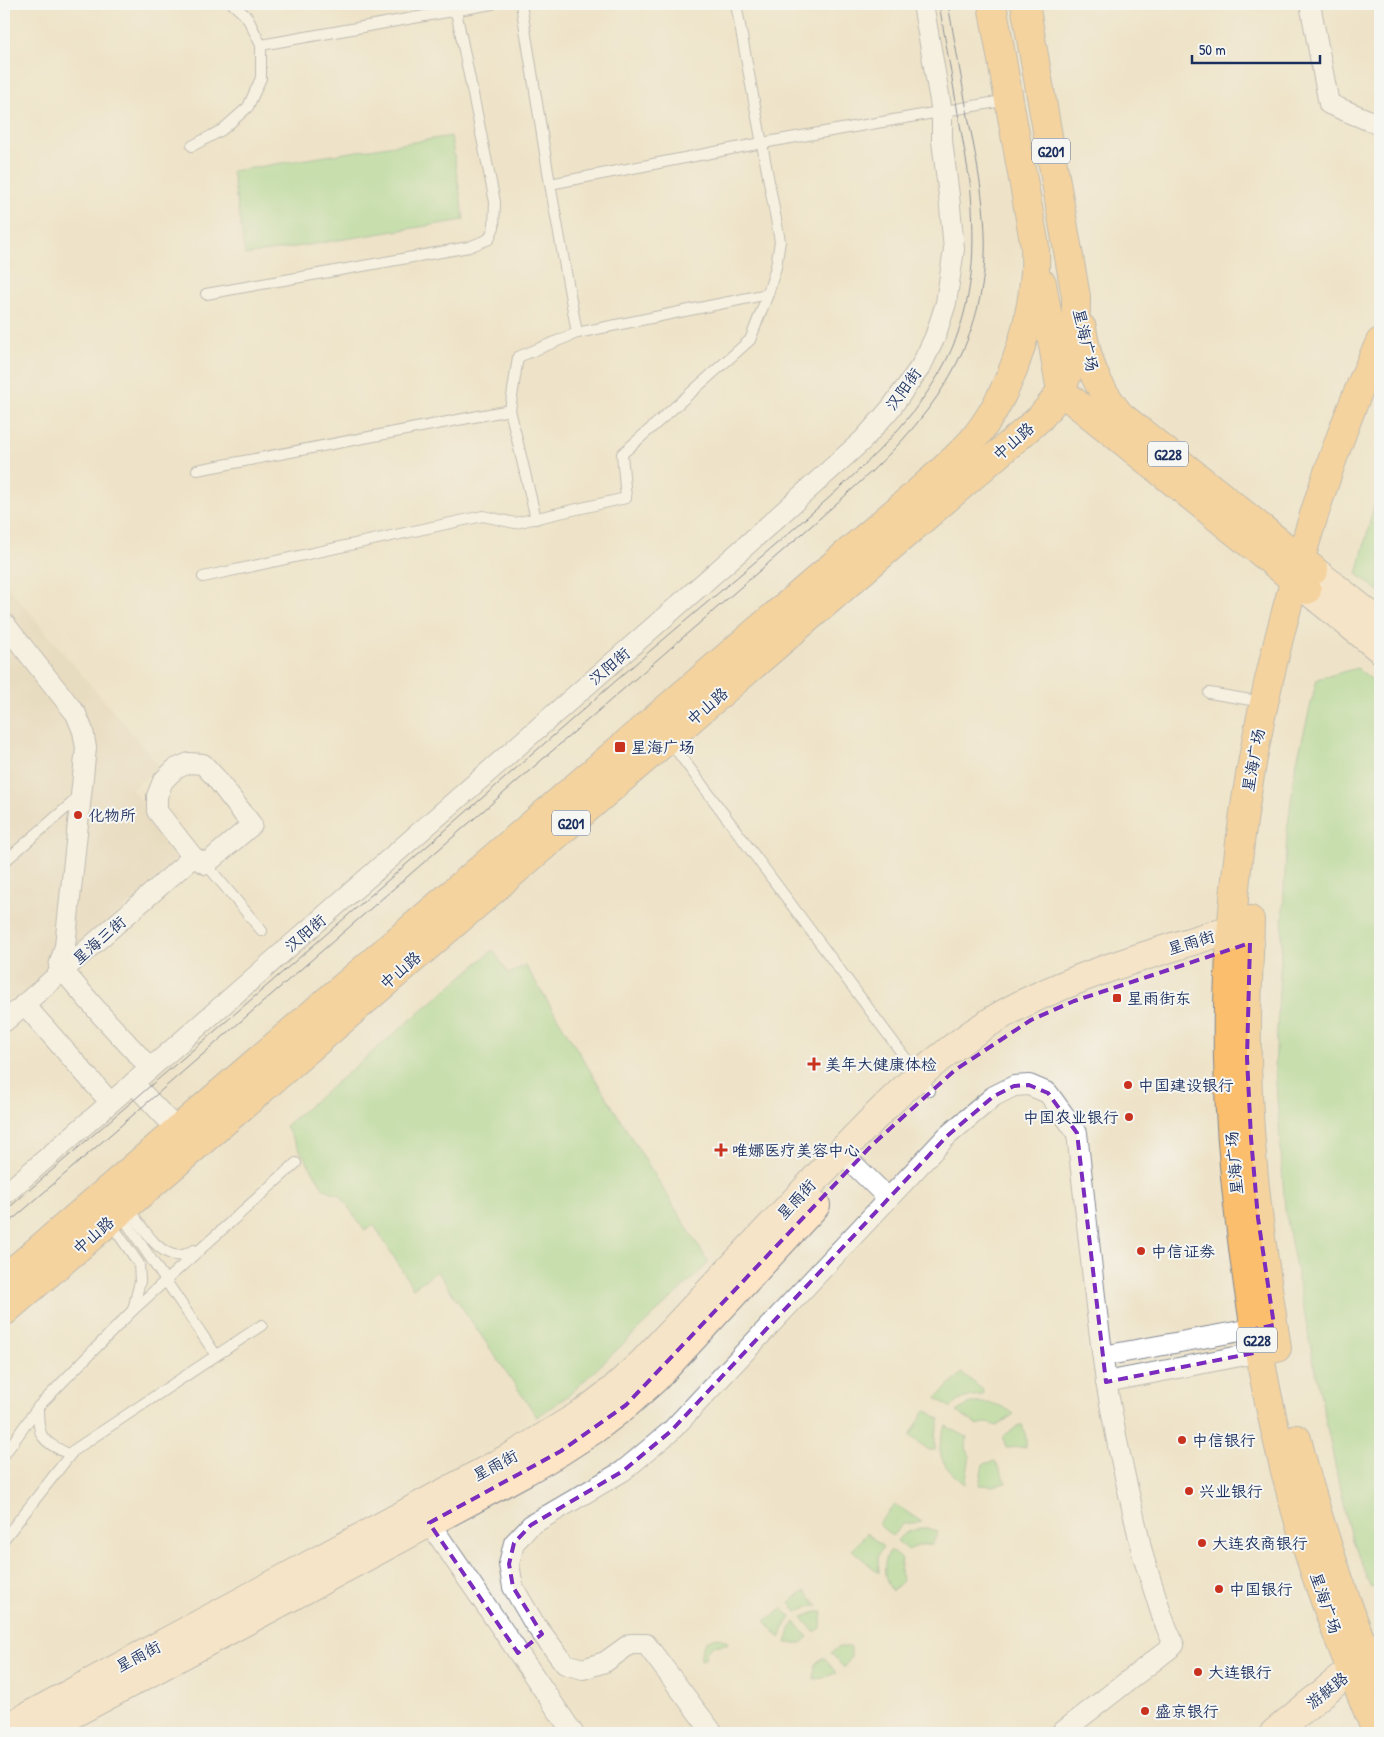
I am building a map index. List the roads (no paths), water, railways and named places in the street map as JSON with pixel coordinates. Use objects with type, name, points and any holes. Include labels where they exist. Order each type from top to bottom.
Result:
[{"type":"highway","name":"中山路","points":[[4,1312],[119,1213],[185,1139],[917,492],[972,440],[992,413],[1009,377],[1021,346],[1029,314],[1034,281],[1035,247],[992,4]]},
{"type":"highway","name":"中山路","points":[[4,1279],[185,1139],[668,739],[1040,418],[1061,391],[1069,370],[1074,346],[1076,297],[1025,4]]},
{"type":"highway","points":[[1035,247],[1061,391]]},
{"type":"highway","name":"星海广场","points":[[1076,297],[1087,356],[1092,372],[1108,401],[1120,415],[1305,576]]},
{"type":"highway","name":"星海广场","points":[[1237,940],[1258,850],[1269,773],[1305,576],[1314,510],[1328,469],[1380,342]]},
{"type":"highway","name":"星海广场","points":[[1377,1733],[1370,1672],[1323,1534],[1271,1338],[1251,1138],[1247,1058],[1237,940],[1240,844],[1263,702],[1305,576],[1380,386]]},
{"type":"highway","name":"星海广场","points":[[1061,391],[1305,576]]},
{"type":"street","name":"汉阳街","points":[[4,1195],[366,880],[796,501],[863,440],[891,408],[920,366],[934,337],[946,303],[954,249],[942,141],[942,112],[923,4]]},
{"type":"street","points":[[1310,4],[1329,104],[1380,125]]},
{"type":"street","points":[[1305,576],[1380,623]]},
{"type":"street","name":"星海广场","points":[[1305,576],[1380,648]]},
{"type":"street","points":[[4,624],[76,714],[84,731],[86,748],[65,946],[60,966],[102,1016],[150,1068]]},
{"type":"street","name":"星海三街","points":[[4,1022],[199,861],[252,825],[203,764],[189,763],[175,769],[163,781],[157,796],[157,811],[199,861]]},
{"type":"street","name":"星雨街","points":[[4,1728],[423,1515],[561,1451],[595,1429],[656,1378],[843,1163],[908,1109],[924,1084],[981,1028],[1021,1004],[1118,964],[1237,940]]},
{"type":"street","points":[[24,1004],[110,1102]]},
{"type":"street","points":[[133,1083],[185,1139]]},
{"type":"street","points":[[713,1733],[646,1644],[630,1644],[605,1662],[584,1669],[565,1664],[545,1638],[513,1588],[509,1564],[514,1543],[530,1524],[624,1471],[672,1431],[947,1136],[994,1096],[1014,1086],[1029,1085],[1048,1093],[1077,1133],[1087,1235],[1106,1382],[1118,1446],[1143,1556],[1163,1620],[1174,1645],[1062,1733]]},
{"type":"street","points":[[843,1163],[884,1202]]},
{"type":"street","points":[[1103,1356],[1271,1338]]},
{"type":"street","points":[[1106,1382],[1271,1338]]},
{"type":"street","points":[[423,1515],[573,1733]]},
{"type":"street","name":"星雨街","points":[[37,1733],[423,1515]]},
{"type":"street","points":[[520,1656],[545,1638]]},
{"type":"street","name":"游艇路","points":[[1274,1733],[1370,1672]]},
{"type":"street","name":"游艇路","points":[[1305,1733],[1370,1672]]},
{"type":"lane","points":[[192,146],[222,130],[248,107],[260,78],[260,46],[247,16],[233,4]]},
{"type":"lane","points":[[260,46],[492,4]]},
{"type":"lane","points":[[521,4],[550,184],[577,333]]},
{"type":"lane","points":[[203,577],[483,516],[515,523],[626,498],[622,454],[750,340],[768,294],[776,267],[780,241],[736,4]]},
{"type":"lane","points":[[206,294],[469,247],[489,239],[494,227],[495,202],[456,11]]},
{"type":"lane","points":[[550,184],[762,143],[1009,100]]},
{"type":"lane","points":[[536,519],[510,410],[518,357],[577,333],[768,294]]},
{"type":"lane","points":[[197,470],[510,410]]},
{"type":"lane","points":[[1210,693],[1263,702]]},
{"type":"lane","points":[[668,739],[924,1084]]},
{"type":"lane","points":[[4,862],[81,795]]},
{"type":"lane","points":[[199,861],[262,931]]},
{"type":"lane","points":[[4,1455],[38,1407],[133,1310],[296,1163]]},
{"type":"lane","points":[[119,1213],[158,1248],[168,1253],[182,1255],[204,1245]]},
{"type":"lane","points":[[119,1213],[216,1355]]},
{"type":"lane","points":[[119,1213],[138,1264],[140,1281],[133,1310]]},
{"type":"lane","points":[[4,1539],[74,1450],[262,1325]]},
{"type":"lane","points":[[38,1407],[38,1429],[47,1443],[70,1455]]},
{"type":"tram line","points":[[4,1212],[822,504],[891,438],[921,401],[934,382],[956,340],[968,296],[973,251],[970,182],[939,4]]},
{"type":"tram line","points":[[4,1227],[810,527],[887,456],[928,409],[946,383],[967,342],[980,297],[984,274],[985,229],[980,183],[948,4]]},
{"type":"place","name":"星海广场","points":[[620,747]]},
{"type":"place","name":"化物所","points":[[78,815]]},
{"type":"place","name":"星雨街东","points":[[1117,998]]},
{"type":"place","name":"美年大健康体检","points":[[814,1064]]},
{"type":"place","name":"中国建设银行","points":[[1128,1085]]},
{"type":"place","name":"中国农业银行","points":[[1129,1117]]},
{"type":"place","name":"唯娜医疗美容中心","points":[[721,1150]]},
{"type":"place","name":"中信证券","points":[[1141,1251]]},
{"type":"place","name":"中信银行","points":[[1182,1440]]},
{"type":"place","name":"兴业银行","points":[[1189,1491]]},
{"type":"place","name":"大连农商银行","points":[[1202,1543]]},
{"type":"place","name":"中国银行","points":[[1219,1589]]},
{"type":"place","name":"大连银行","points":[[1198,1672]]},
{"type":"place","name":"盛京银行","points":[[1145,1711]]}]
